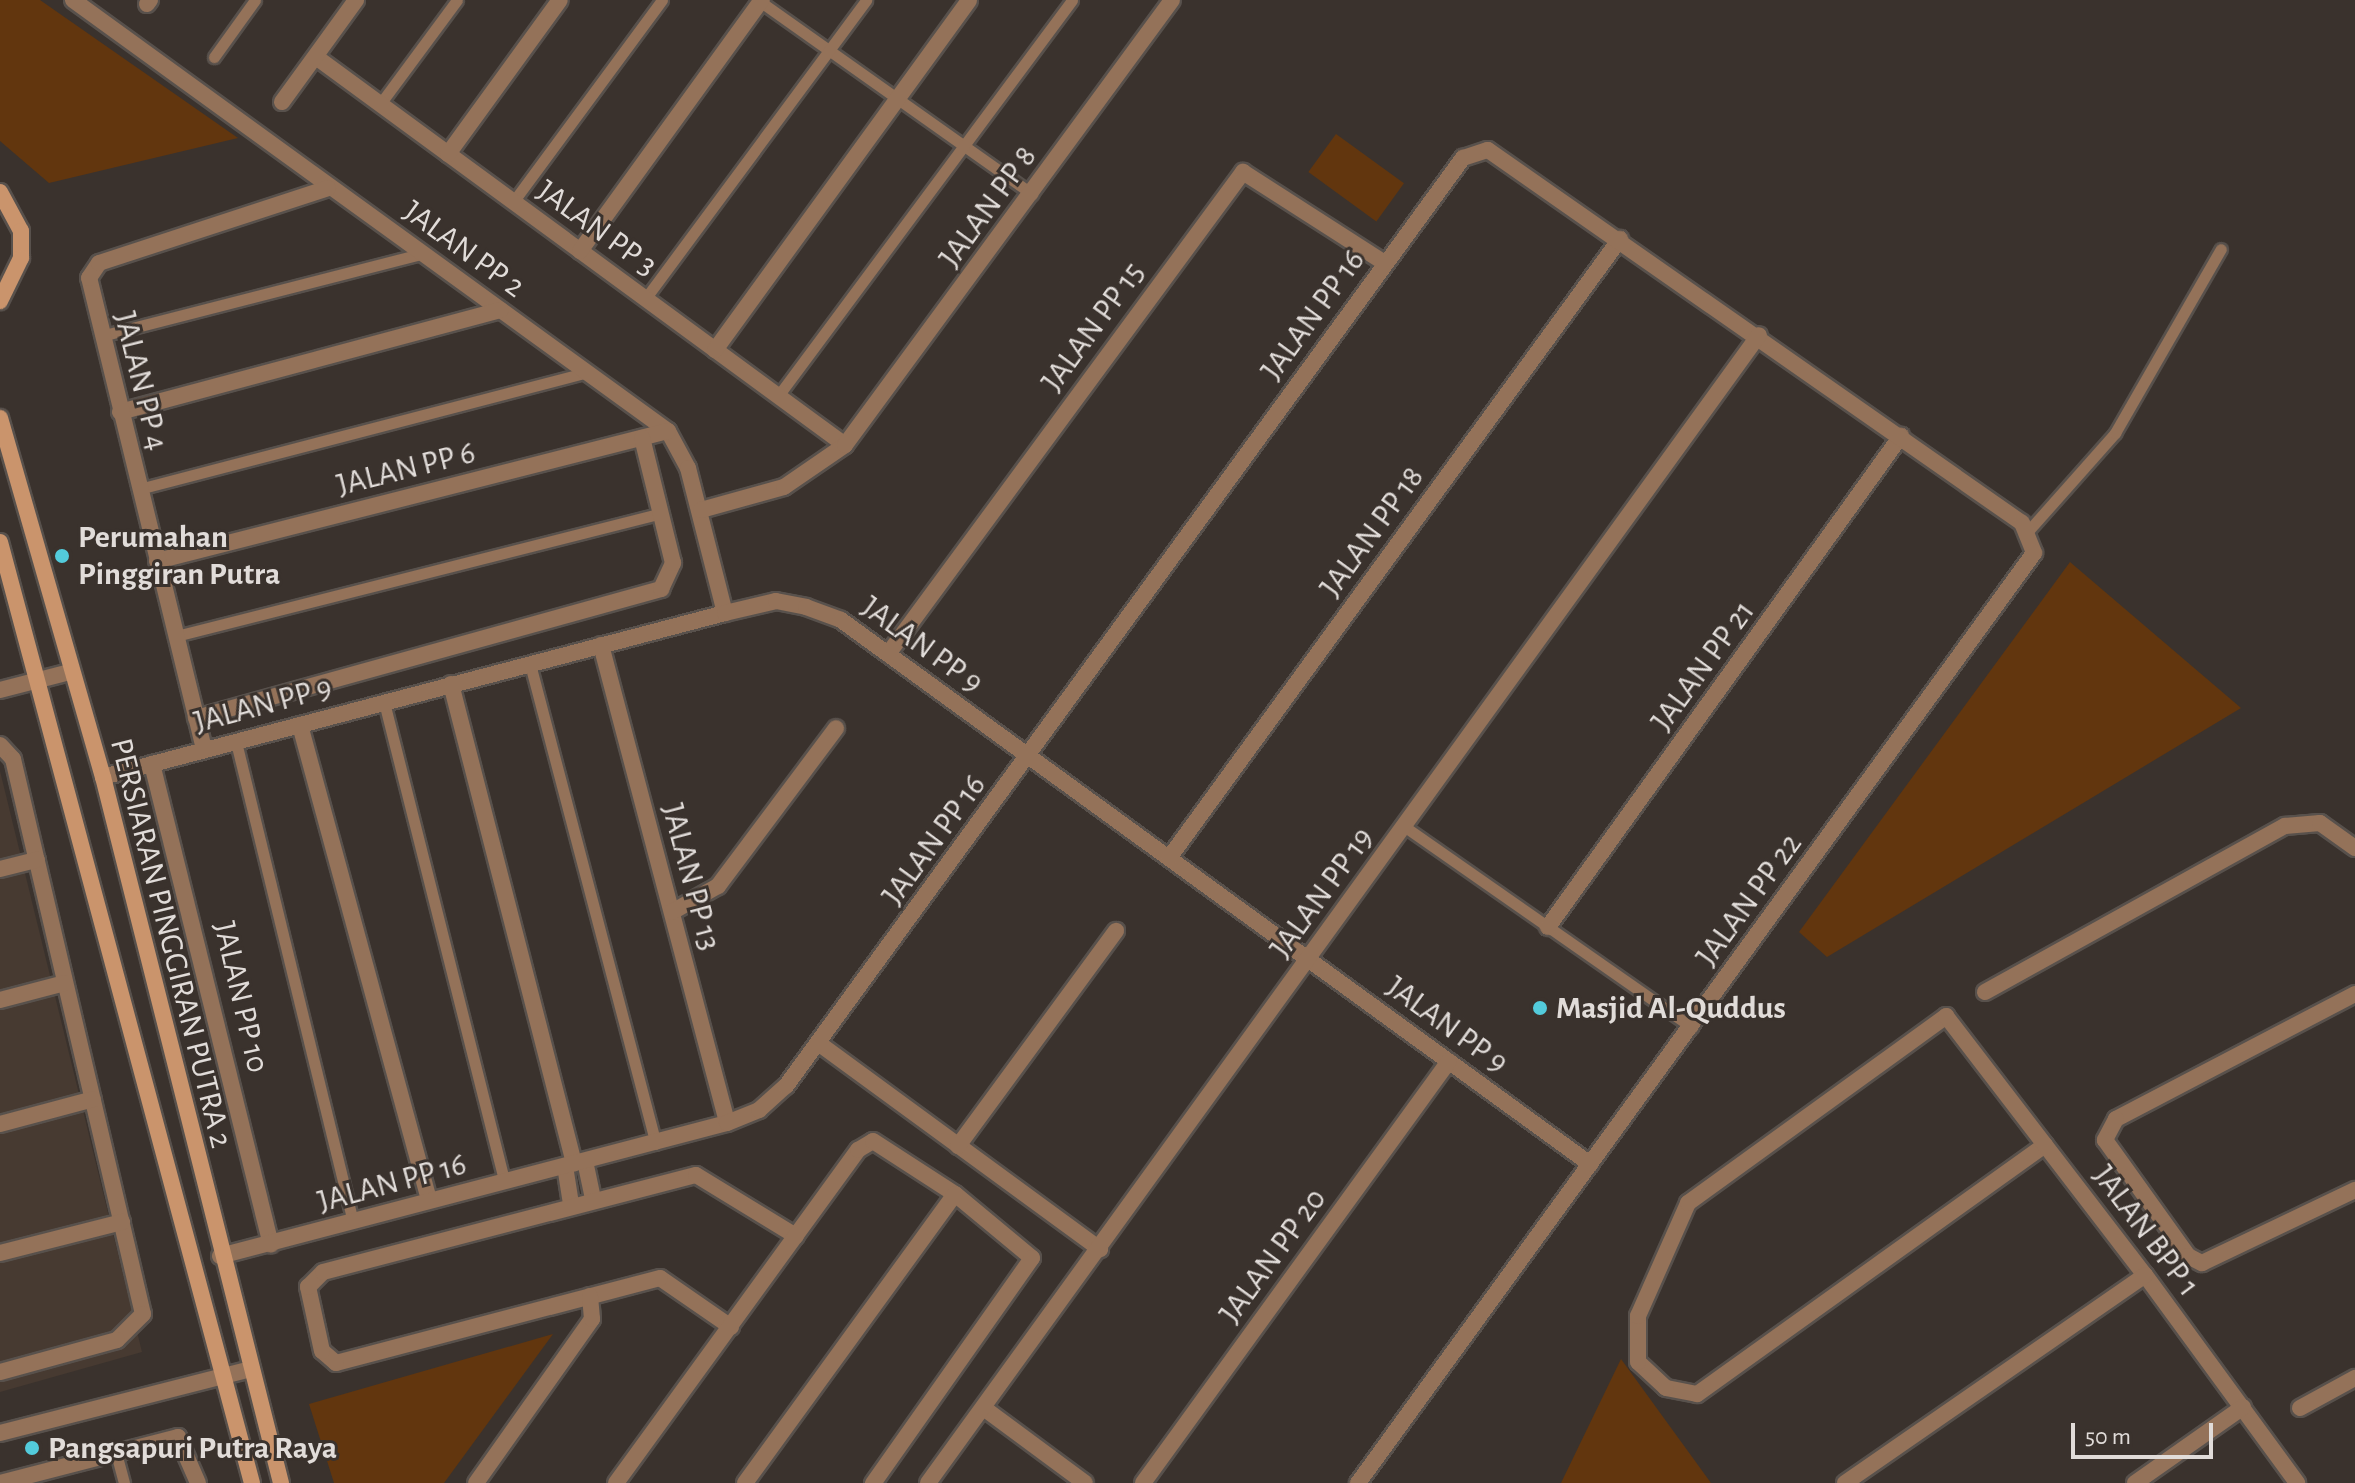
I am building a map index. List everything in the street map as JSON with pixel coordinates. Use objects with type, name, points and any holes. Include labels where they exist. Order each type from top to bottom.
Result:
[{"type":"street","name":"JALAN PP 2","points":[[73,0],[328,188],[424,253],[668,431]]},
{"type":"street","points":[[282,102],[356,0]]},
{"type":"street","points":[[448,154],[560,0]]},
{"type":"street","points":[[715,350],[969,0]]},
{"type":"street","name":"JALAN PP 8","points":[[701,510],[784,487],[845,445],[1172,0]]},
{"type":"street","points":[[580,251],[760,1]]},
{"type":"street","name":"JALAN PP 3","points":[[316,57],[845,445]]},
{"type":"street","name":"JALAN PP 16","points":[[220,1256],[656,1144],[759,1110],[821,1045],[1463,158],[1479,149],[1620,239]]},
{"type":"street","name":"JALAN PP 15","points":[[888,654],[1243,172],[1385,263]]},
{"type":"street","name":"JALAN PP 4","points":[[204,749],[89,286],[99,263],[328,188]]},
{"type":"street","points":[[0,192],[21,231],[21,258],[0,301]]},
{"type":"street","points":[[1620,239],[1901,436],[2031,535]]},
{"type":"street","name":"JALAN PP 18","points":[[1169,858],[1620,239]]},
{"type":"street","points":[[120,412],[501,310]]},
{"type":"street","name":"JALAN PP 19","points":[[928,1483],[985,1409],[1759,335]]},
{"type":"street","name":"PERSIARAN PINGGIRAN PUTRA 2","points":[[0,418],[70,672],[103,777],[220,1256],[281,1483]]},
{"type":"street","points":[[668,431],[701,510],[725,613]]},
{"type":"street","name":"JALAN PP 6","points":[[157,561],[668,431]]},
{"type":"street","name":"JALAN PP 21","points":[[1548,927],[1901,436]]},
{"type":"street","points":[[196,718],[653,593],[669,581],[662,513],[642,438]]},
{"type":"street","name":"JALAN PP 22","points":[[1358,1483],[2029,564],[2031,535]]},
{"type":"street","name":"PERSIARAN PINGGIRAN PUTRA 2","points":[[0,542],[39,680],[220,1377],[252,1483]]},
{"type":"street","name":"JALAN PP 9","points":[[103,777],[725,613],[776,601],[806,607],[841,620],[1590,1164]]},
{"type":"street","name":"JALAN PP 13","points":[[601,645],[727,1123]]},
{"type":"street","points":[[0,690],[70,672]]},
{"type":"street","points":[[451,684],[575,1163],[593,1198]]},
{"type":"street","points":[[300,725],[429,1200]]},
{"type":"street","points":[[672,912],[718,886],[836,728]]},
{"type":"street","points":[[0,745],[13,759],[143,1314],[117,1340],[0,1372]]},
{"type":"street","name":"JALAN PP 10","points":[[152,764],[271,1244]]},
{"type":"street","points":[[1985,992],[2285,826],[2320,823],[2355,848]]},
{"type":"street","points":[[0,869],[37,860]]},
{"type":"street","points":[[958,1146],[1116,931]]},
{"type":"street","points":[[0,1000],[65,983]]},
{"type":"street","points":[[2355,994],[2108,1129],[2108,1150],[2188,1256],[2202,1263],[2355,1190]]},
{"type":"street","name":"JALAN BPP 1","points":[[2045,1145],[1709,1386],[1680,1394],[1651,1376],[1633,1343],[1679,1215],[1946,1016],[2145,1275],[2297,1483]]},
{"type":"street","points":[[821,1045],[1100,1249]]},
{"type":"street","name":"JALAN PP 20","points":[[1143,1483],[1449,1061]]},
{"type":"street","points":[[0,1124],[93,1099]]},
{"type":"street","points":[[616,1483],[858,1150],[873,1141],[955,1194],[1027,1248],[1031,1265],[873,1483]]},
{"type":"street","points":[[571,1203],[575,1163]]},
{"type":"street","points":[[731,1327],[662,1278],[336,1363],[322,1351],[309,1294],[310,1280],[323,1272],[571,1203],[703,1175],[796,1236]]},
{"type":"street","points":[[745,1483],[955,1194]]},
{"type":"street","points":[[0,1253],[122,1222]]},
{"type":"street","points":[[1845,1483],[2145,1275]]},
{"type":"street","points":[[476,1483],[592,1319],[590,1296]]},
{"type":"street","points":[[0,1433],[252,1369]]},
{"type":"street","points":[[2300,1408],[2355,1378]]},
{"type":"street","points":[[2135,1483],[2243,1407]]},
{"type":"street","points":[[985,1409],[1085,1483]]},
{"type":"street","points":[[0,1483],[43,1478],[116,1453],[178,1437],[198,1483]]},
{"type":"lane","points":[[214,57],[255,0]]},
{"type":"lane","points":[[380,104],[457,0]]},
{"type":"lane","points":[[513,202],[662,0]]},
{"type":"lane","points":[[645,299],[866,0]]},
{"type":"lane","points":[[778,396],[1072,0]]},
{"type":"lane","points":[[760,1],[1032,194]]},
{"type":"lane","points":[[2031,535],[2115,433],[2221,249]]},
{"type":"lane","points":[[101,336],[424,253]]},
{"type":"lane","points":[[139,489],[587,372]]},
{"type":"lane","points":[[176,636],[662,513]]},
{"type":"lane","points":[[530,664],[656,1144]]},
{"type":"lane","points":[[384,702],[505,1182]]},
{"type":"lane","points":[[236,742],[353,1222]]},
{"type":"lane","points":[[1405,827],[1692,1027]]},
{"type":"lane","points":[[116,1453],[124,1483]]},
{"type":"shaded area","points":[[0,0],[40,0],[238,138],[49,183],[0,141]]},
{"type":"shaded area","points":[[1336,134],[1404,183],[1376,221],[1308,172]]},
{"type":"shaded area","points":[[2070,562],[2241,708],[1827,957],[1799,932]]},
{"type":"shaded area","points":[[0,771],[142,1352],[0,1392]]},
{"type":"shaded area","points":[[553,1334],[444,1483],[334,1483],[309,1404]]},
{"type":"shaded area","points":[[1621,1359],[1711,1483],[1561,1483]]},
{"type":"place","name":"Perumahan Pinggiran Putra","points":[[62,556]]},
{"type":"place","name":"Masjid Al-Quddus","points":[[1540,1008]]},
{"type":"place","name":"Pangsapuri Putra Raya","points":[[32,1448]]}]
